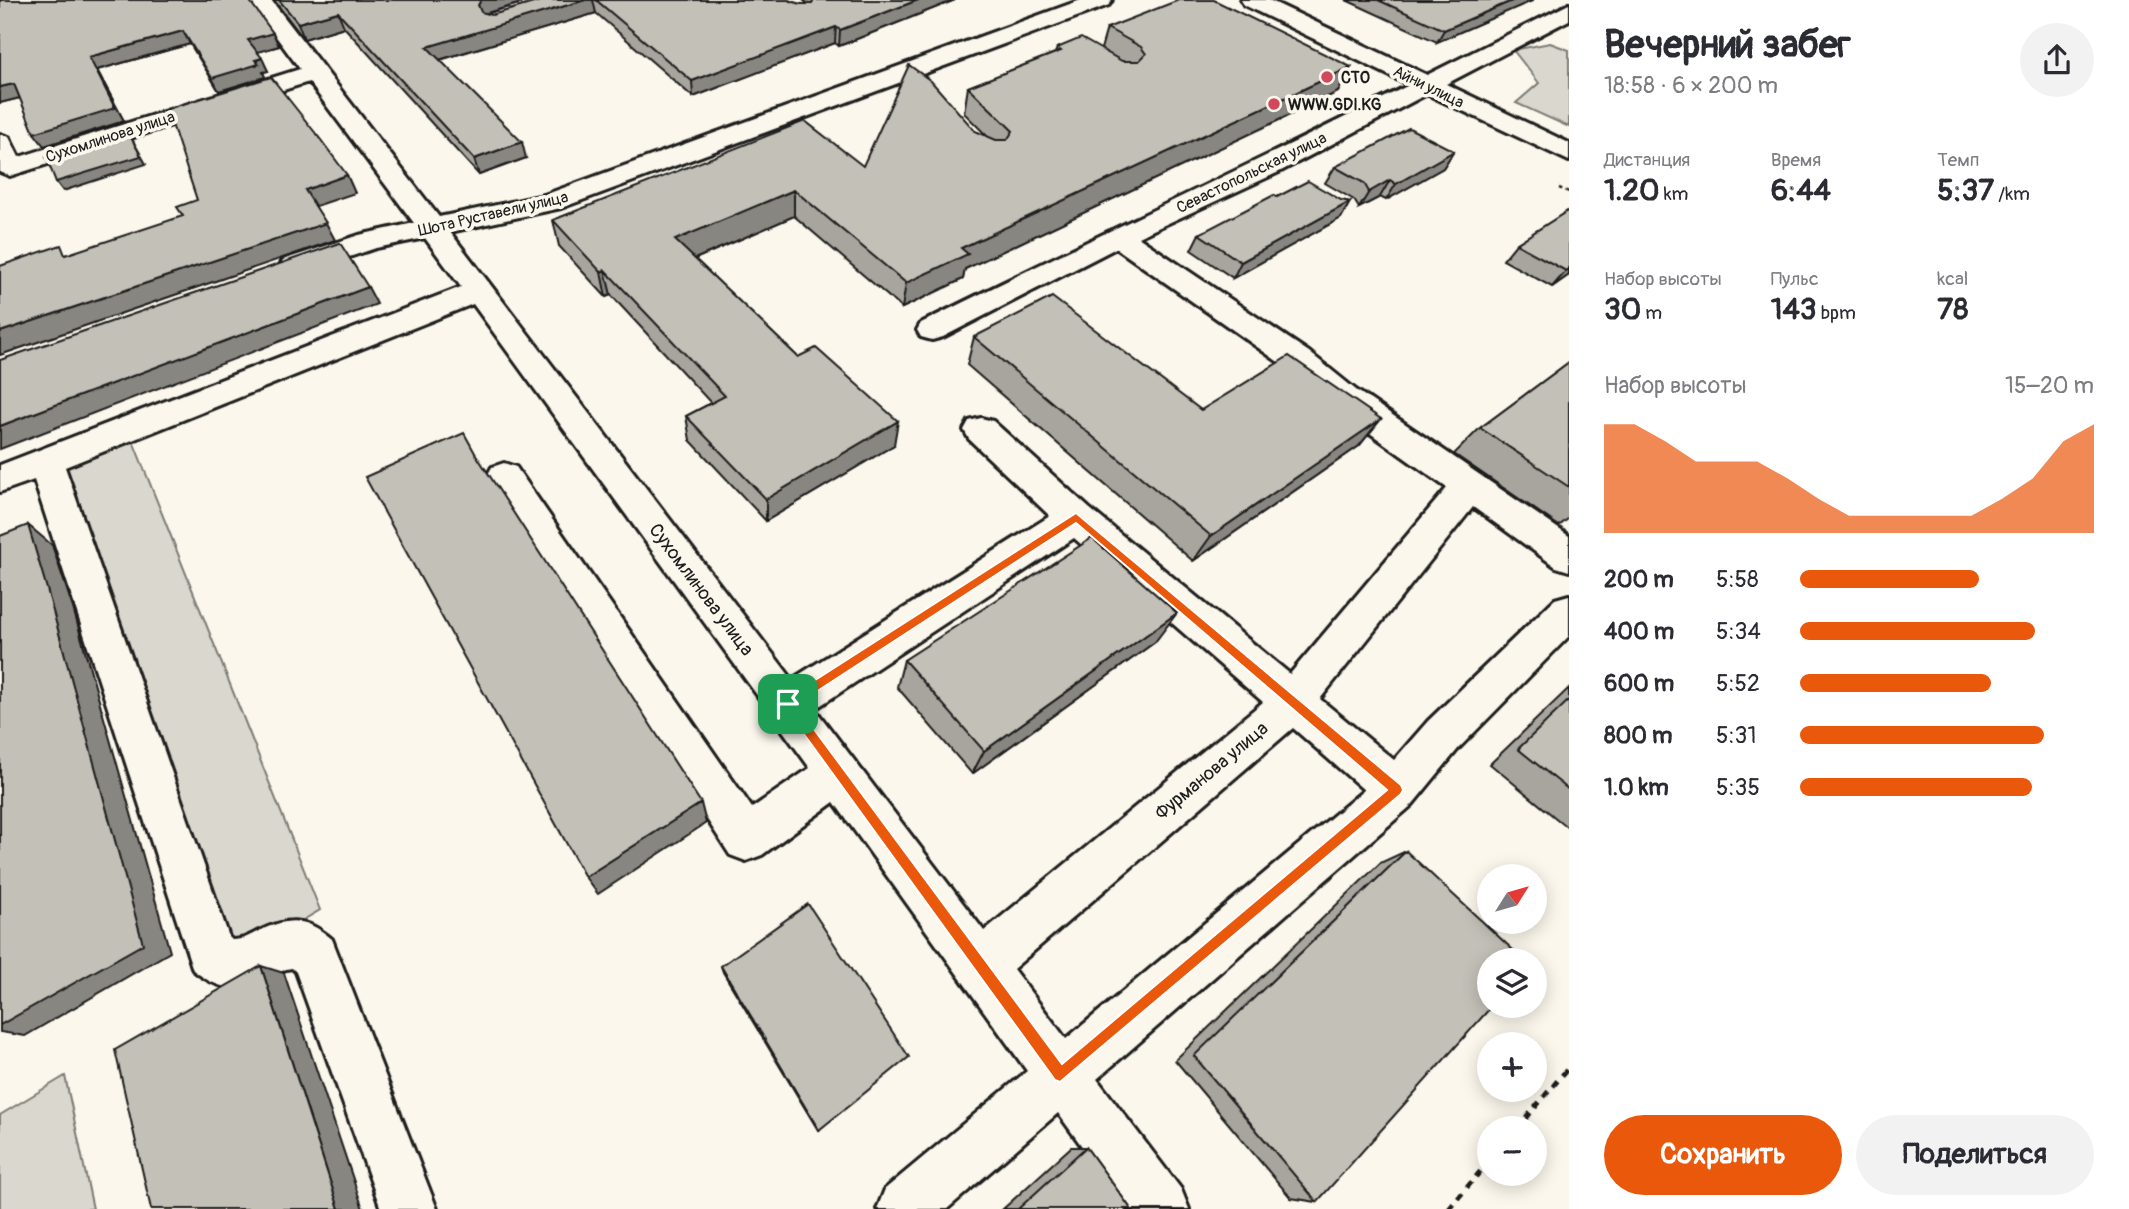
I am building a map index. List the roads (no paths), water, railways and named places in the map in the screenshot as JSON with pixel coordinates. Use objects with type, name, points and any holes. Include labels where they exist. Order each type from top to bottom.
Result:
[{"type":"street","name":"Сухомлинова улица","points":[[260,0],[480,290],[1161,1209]]},
{"type":"street","name":"Шота Руставели улица","points":[[263,278],[369,241],[551,202],[912,81],[1043,32],[1101,0]]},
{"type":"street","name":"Айни улица","points":[[1252,0],[1569,153]]},
{"type":"street","name":"Севастопольская улица","points":[[932,330],[1117,236],[1281,172],[1388,103],[1569,11]]},
{"type":"street","name":"Сухомлинова улица","points":[[0,142],[10,168],[316,72]]},
{"type":"street","points":[[1117,236],[1298,360],[1344,398],[1569,556]]},
{"type":"street","points":[[0,479],[480,290]]},
{"type":"street","points":[[981,430],[1076,518],[1397,790]]},
{"type":"street","points":[[46,462],[210,953],[224,964],[245,963],[276,947],[293,943],[306,946],[315,956],[409,1209]]},
{"type":"street","points":[[504,477],[746,839],[839,774]]},
{"type":"street","name":"Фурманова улица","points":[[981,964],[1292,703],[1469,486]]},
{"type":"street","points":[[788,704],[1076,518]]},
{"type":"street","points":[[905,1209],[1397,790],[1443,734],[1569,611]]},
{"type":"place","name":"СТО","points":[[1327,77]]},
{"type":"place","name":"WWW.GDI.KG","points":[[1274,104]]}]
